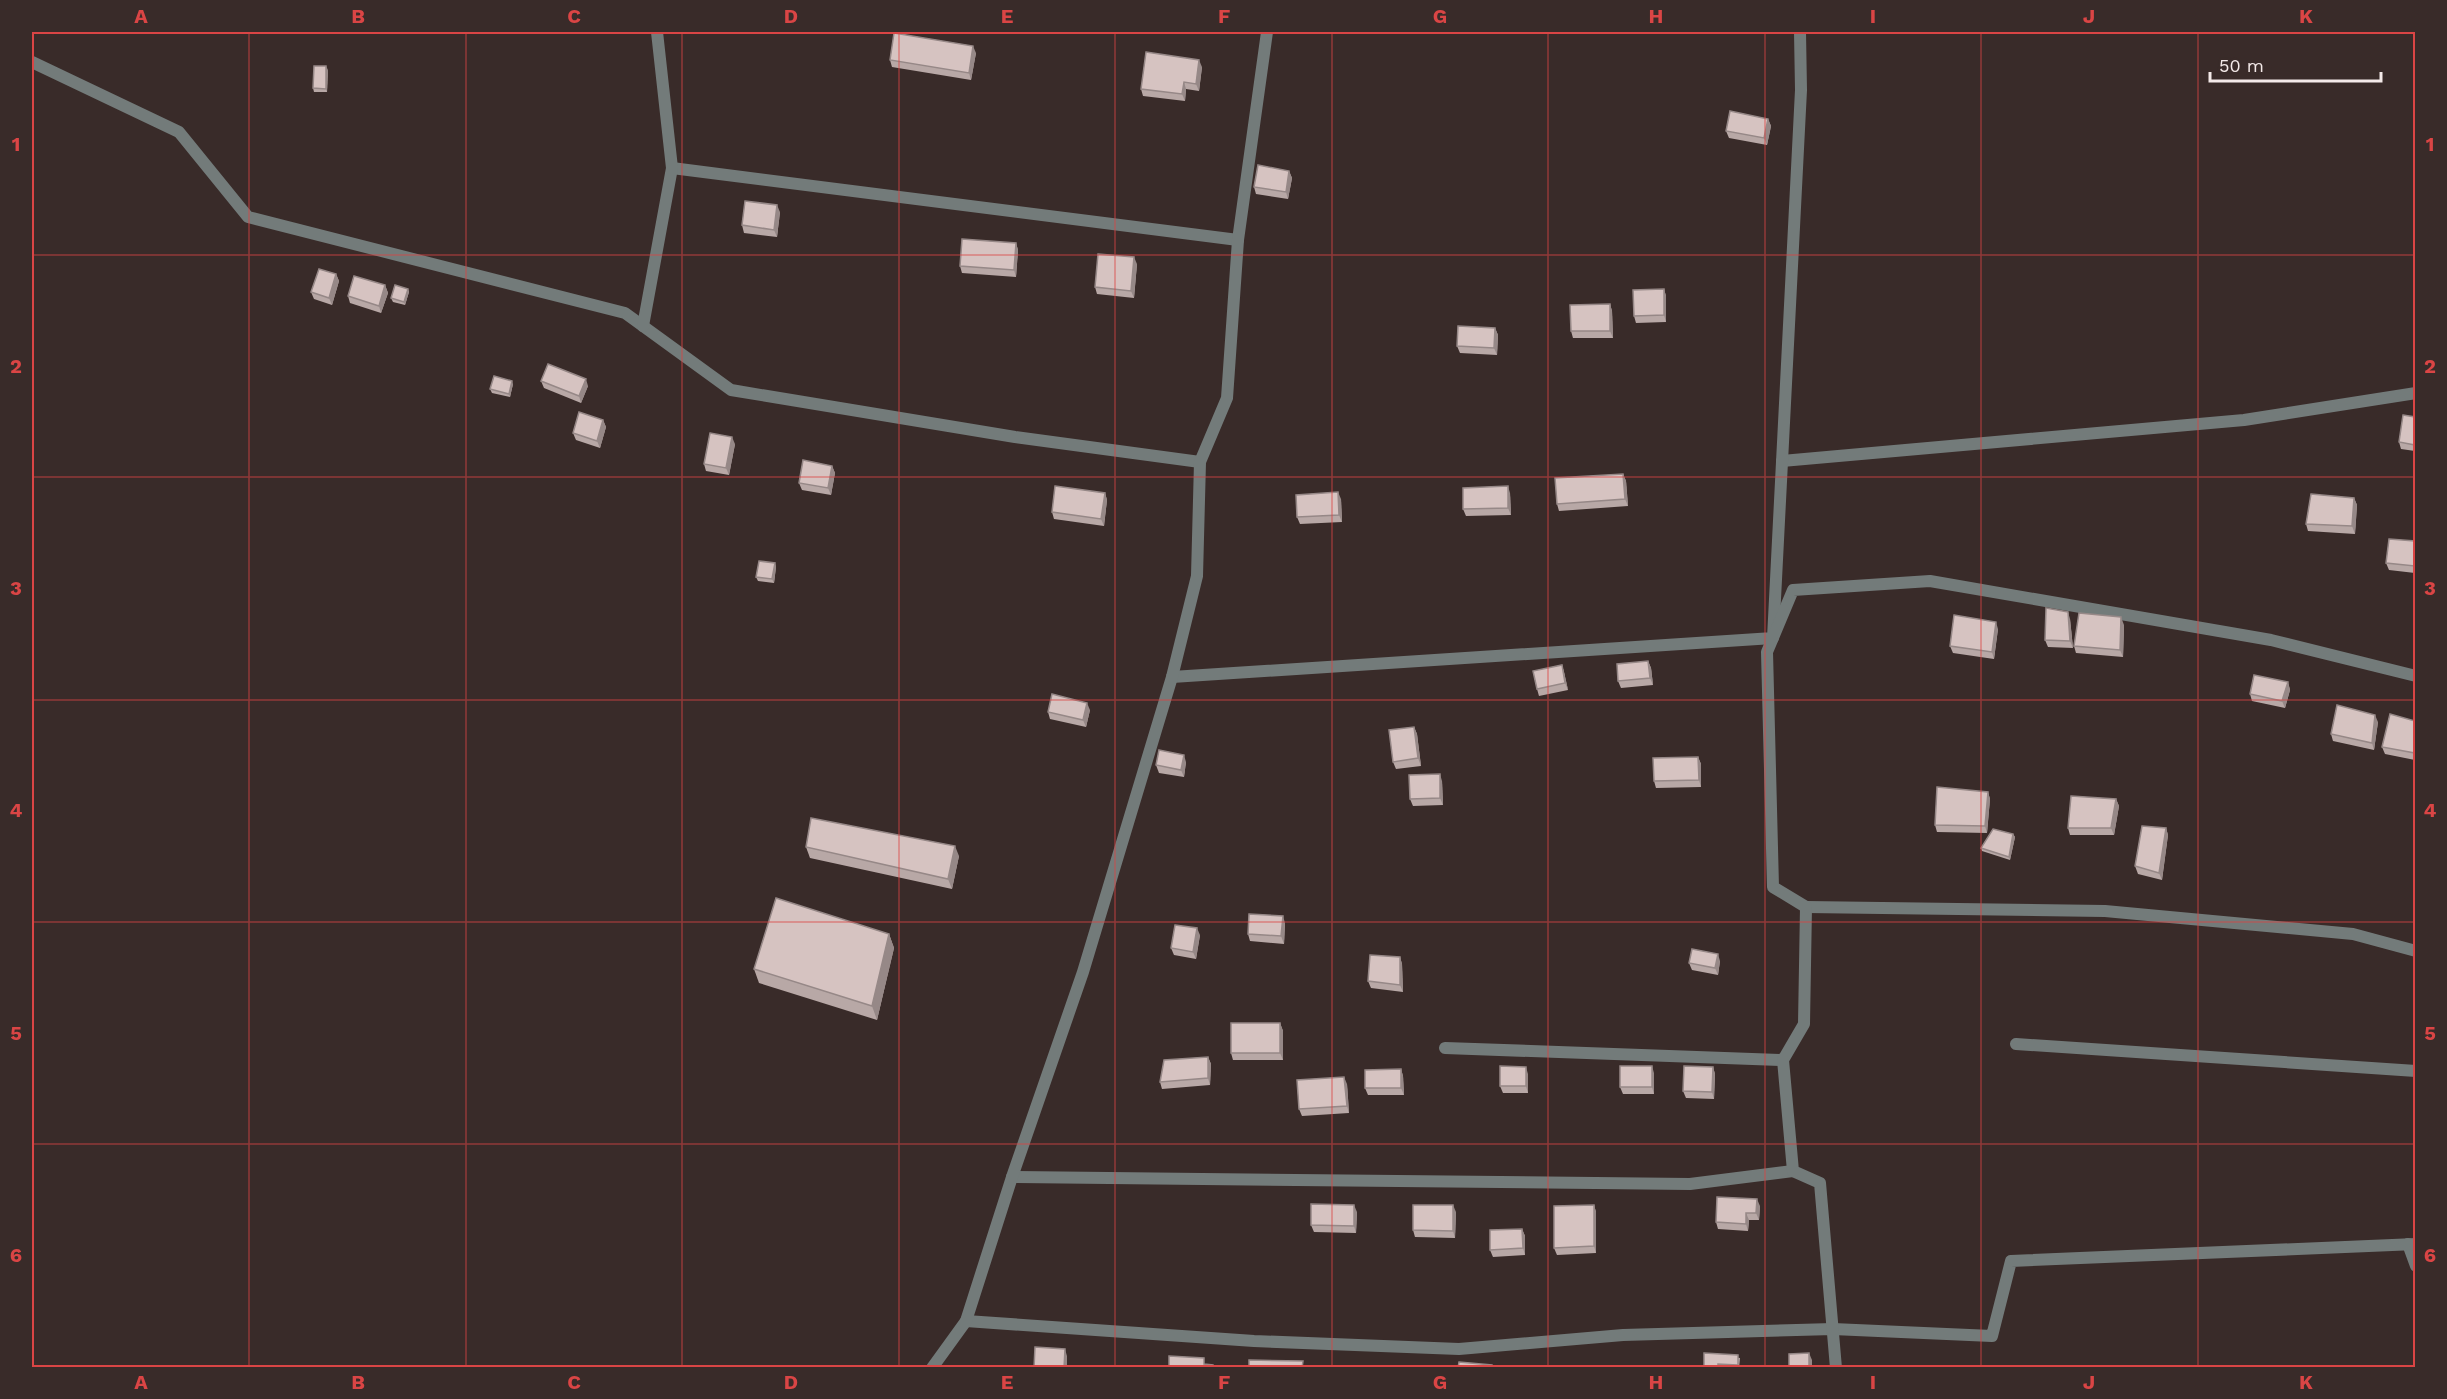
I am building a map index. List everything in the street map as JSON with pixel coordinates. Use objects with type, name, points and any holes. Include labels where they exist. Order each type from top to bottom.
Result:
[{"type":"street","points":[[643,326],[672,168],[657,32]]},
{"type":"street","points":[[932,1368],[966,1321],[1012,1177],[1083,972],[1172,677],[1197,576],[1200,462],[1227,398],[1238,240],[1267,32]]},
{"type":"street","points":[[1773,638],[1801,90],[1800,32]]},
{"type":"street","points":[[32,62],[179,132],[248,217],[625,313],[731,390],[1015,437],[1200,462]]},
{"type":"street","points":[[672,168],[1238,240]]},
{"type":"street","points":[[1782,461],[2244,420],[2415,393]]},
{"type":"street","points":[[2415,676],[2271,640],[1930,581],[1793,590],[1767,652],[1773,887],[1806,907],[2105,911],[2353,934],[2415,951]]},
{"type":"street","points":[[1172,677],[1773,638]]},
{"type":"street","points":[[1792,1171],[1783,1060],[1804,1024],[1806,907]]},
{"type":"street","points":[[2016,1044],[2415,1071]]},
{"type":"street","points":[[1445,1048],[1783,1060]]},
{"type":"street","points":[[1012,1177],[1690,1184],[1792,1171],[1820,1183],[1836,1368]]},
{"type":"street","points":[[966,1321],[1254,1341],[1459,1349],[1623,1335],[1833,1329],[1992,1336],[2011,1261],[2412,1244],[2415,1266]]},
{"type":"building","points":[[894,33],[973,46],[969,73],[890,60]]},
{"type":"building","points":[[1146,52],[1199,60],[1196,84],[1184,82],[1182,94],[1141,89]]},
{"type":"building","points":[[314,66],[326,66],[326,89],[313,88]]},
{"type":"building","points":[[1730,111],[1768,119],[1764,138],[1726,131]]},
{"type":"building","points":[[1258,165],[1289,171],[1286,192],[1254,187]]},
{"type":"building","points":[[745,201],[777,205],[774,230],[742,225]]},
{"type":"building","points":[[962,239],[1016,243],[1014,270],[960,266]]},
{"type":"building","points":[[1098,254],[1134,257],[1131,291],[1095,287]]},
{"type":"building","points":[[319,269],[336,274],[329,298],[311,292]]},
{"type":"building","points":[[354,276],[385,285],[379,306],[348,296]]},
{"type":"building","points":[[395,285],[408,289],[404,302],[391,298]]},
{"type":"building","points":[[1664,289],[1664,315],[1634,316],[1633,290]]},
{"type":"building","points":[[1610,304],[1610,331],[1571,331],[1570,305]]},
{"type":"building","points":[[1458,326],[1495,328],[1494,348],[1457,346]]},
{"type":"building","points":[[548,364],[586,379],[579,396],[541,381]]},
{"type":"building","points":[[494,376],[512,381],[509,394],[490,389]]},
{"type":"building","points":[[579,412],[603,420],[597,441],[573,433]]},
{"type":"building","points":[[2403,415],[2415,417],[2415,445],[2399,442]]},
{"type":"building","points":[[710,433],[732,437],[726,468],[704,464]]},
{"type":"building","points":[[803,460],[832,466],[828,488],[799,483]]},
{"type":"building","points":[[1623,474],[1625,499],[1557,504],[1555,478]]},
{"type":"building","points":[[1055,486],[1105,493],[1101,519],[1052,512]]},
{"type":"building","points":[[1508,486],[1508,508],[1463,509],[1463,488]]},
{"type":"building","points":[[1338,492],[1339,515],[1297,517],[1296,495]]},
{"type":"building","points":[[2311,494],[2354,498],[2352,526],[2306,524]]},
{"type":"building","points":[[2389,539],[2415,541],[2415,566],[2386,563]]},
{"type":"building","points":[[759,561],[775,563],[772,579],[756,577]]},
{"type":"building","points":[[2046,608],[2068,612],[2070,641],[2045,640]]},
{"type":"building","points":[[2079,613],[2121,617],[2120,650],[2074,646]]},
{"type":"building","points":[[1954,615],[1996,622],[1992,652],[1950,646]]},
{"type":"building","points":[[1648,661],[1650,678],[1618,681],[1617,664]]},
{"type":"building","points":[[1562,665],[1565,683],[1537,689],[1533,671]]},
{"type":"building","points":[[2254,675],[2288,682],[2282,701],[2250,694]]},
{"type":"building","points":[[1052,694],[1087,703],[1083,720],[1048,712]]},
{"type":"building","points":[[2337,705],[2375,715],[2372,743],[2331,734]]},
{"type":"building","points":[[2390,714],[2415,721],[2415,753],[2382,747]]},
{"type":"building","points":[[1414,727],[1418,758],[1393,762],[1389,730]]},
{"type":"building","points":[[1159,750],[1184,755],[1181,770],[1156,765]]},
{"type":"building","points":[[1698,757],[1699,780],[1654,781],[1653,758]]},
{"type":"building","points":[[1440,774],[1440,798],[1410,799],[1409,775]]},
{"type":"building","points":[[1937,787],[1988,792],[1985,826],[1935,825]]},
{"type":"building","points":[[2071,796],[2116,799],[2111,828],[2068,828]]},
{"type":"building","points":[[811,818],[955,846],[948,879],[806,847]]},
{"type":"building","points":[[2142,826],[2166,828],[2159,873],[2135,866]]},
{"type":"building","points":[[1993,829],[2013,834],[2009,857],[1981,848]]},
{"type":"building","points":[[776,898],[889,934],[872,1006],[754,969]]},
{"type":"building","points":[[1249,914],[1283,916],[1281,936],[1248,934]]},
{"type":"building","points":[[1175,925],[1197,928],[1193,952],[1171,948]]},
{"type":"building","points":[[1692,949],[1718,954],[1715,968],[1689,963]]},
{"type":"building","points":[[1370,955],[1400,957],[1400,985],[1368,981]]},
{"type":"building","points":[[1231,1023],[1280,1023],[1280,1053],[1231,1053]]},
{"type":"building","points":[[1208,1057],[1208,1078],[1160,1082],[1164,1060]]},
{"type":"building","points":[[1500,1066],[1526,1067],[1526,1086],[1500,1086]]},
{"type":"building","points":[[1620,1066],[1652,1066],[1652,1087],[1620,1087]]},
{"type":"building","points":[[1684,1066],[1713,1067],[1712,1092],[1683,1091]]},
{"type":"building","points":[[1401,1069],[1401,1088],[1365,1088],[1365,1070]]},
{"type":"building","points":[[1344,1077],[1347,1106],[1299,1109],[1297,1080]]},
{"type":"building","points":[[1717,1197],[1757,1199],[1756,1213],[1746,1213],[1746,1224],[1716,1222]]},
{"type":"building","points":[[1311,1204],[1354,1205],[1354,1226],[1311,1225]]},
{"type":"building","points":[[1413,1205],[1453,1205],[1453,1231],[1413,1230]]},
{"type":"building","points":[[1594,1205],[1594,1246],[1554,1248],[1554,1206]]},
{"type":"building","points":[[1522,1229],[1523,1248],[1490,1250],[1490,1230]]},
{"type":"building","points":[[1035,1347],[1065,1349],[1064,1368],[1034,1368]]},
{"type":"building","points":[[1704,1353],[1738,1355],[1738,1365],[1718,1364],[1718,1367],[1704,1367]]},
{"type":"building","points":[[1809,1353],[1809,1368],[1789,1368],[1789,1354]]},
{"type":"building","points":[[1169,1356],[1204,1358],[1204,1364],[1213,1365],[1213,1368],[1169,1368]]},
{"type":"building","points":[[1249,1360],[1303,1361],[1302,1368],[1249,1368]]},
{"type":"building","points":[[1459,1362],[1492,1365],[1492,1368],[1458,1368]]}]
